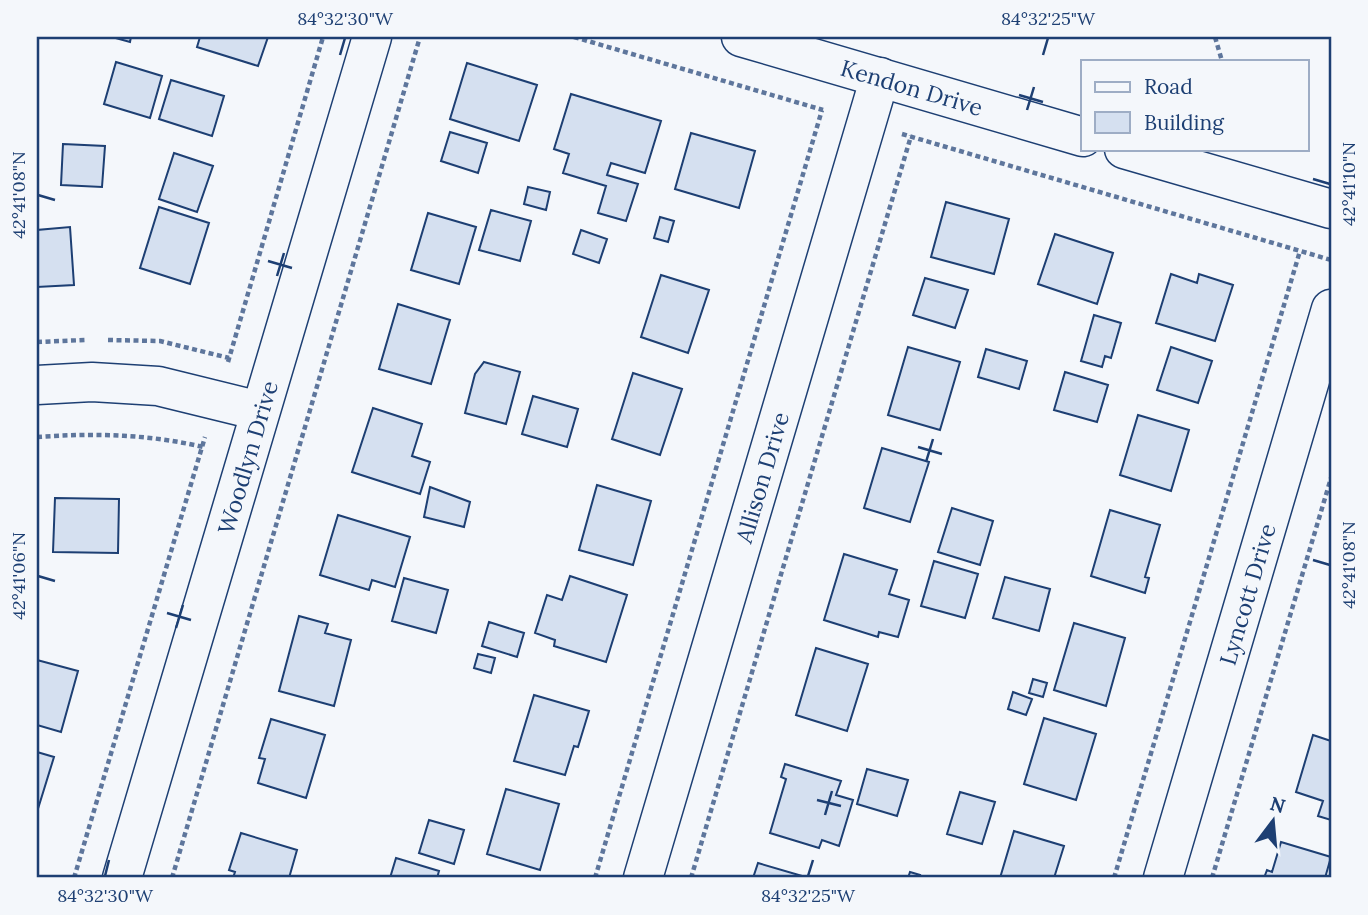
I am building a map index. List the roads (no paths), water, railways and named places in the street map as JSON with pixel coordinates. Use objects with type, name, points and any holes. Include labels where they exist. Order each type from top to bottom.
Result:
[{"type":"street","name":"Woodlyn Drive","points":[[122,878],[372,37]]},
{"type":"street","name":"Kendon Drive","points":[[741,37],[1081,136]]},
{"type":"street","name":"Allison Drive","points":[[643,878],[880,77]]},
{"type":"street","points":[[1127,150],[1331,209]]},
{"type":"street","name":"Lyncott Drive","points":[[1163,878],[1331,309]]},
{"type":"street","points":[[37,385],[92,382],[158,386],[260,411]]}]
